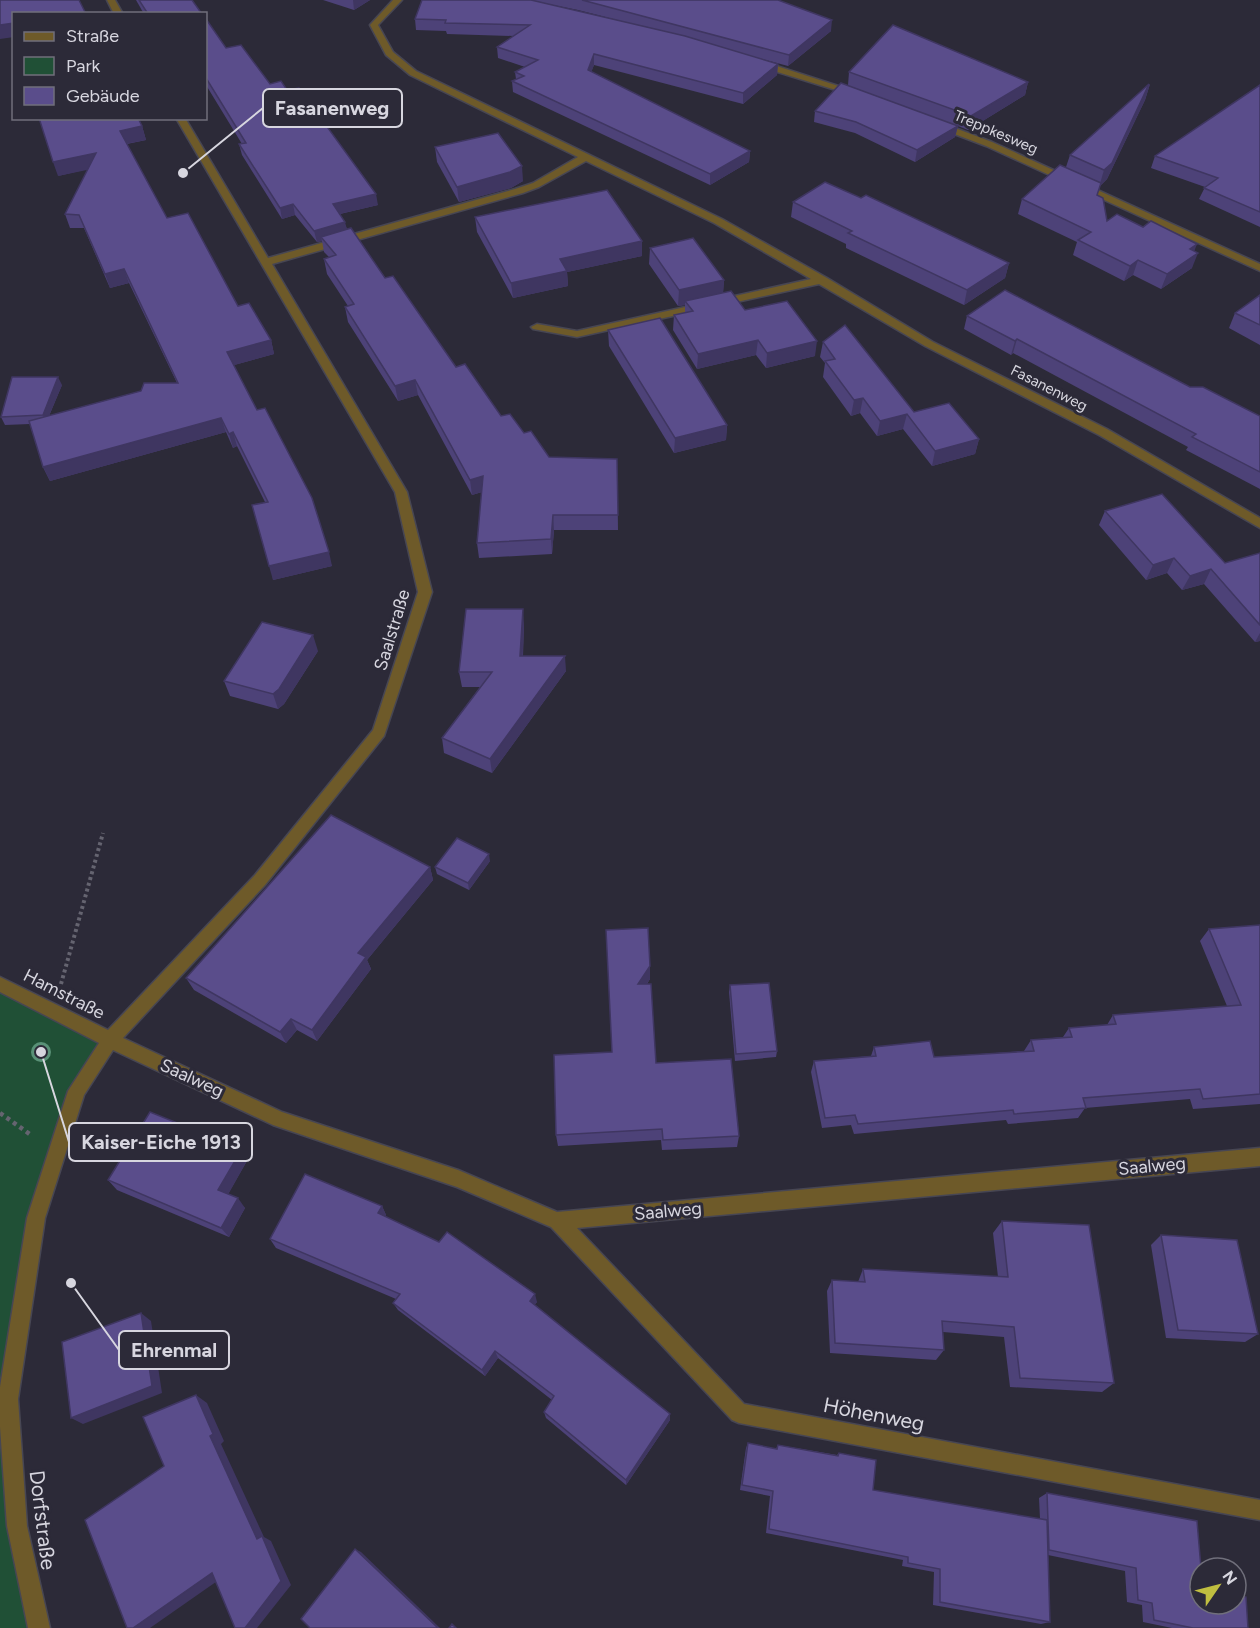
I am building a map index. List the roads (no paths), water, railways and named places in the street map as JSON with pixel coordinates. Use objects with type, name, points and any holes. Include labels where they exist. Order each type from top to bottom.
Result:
[{"type":"street","name":"Fasanenweg","points":[[398,0],[374,25],[389,54],[412,73],[718,221],[823,280],[929,344],[1103,432],[1260,524]]},
{"type":"street","points":[[751,61],[863,96]]},
{"type":"street","name":"Saalstraße","points":[[110,1040],[260,880],[379,732],[425,592],[401,492],[181,120]]},
{"type":"street","name":"Treppkesweg","points":[[926,120],[999,149],[1260,268]]},
{"type":"street","points":[[267,262],[519,191],[536,185],[585,157]]},
{"type":"street","points":[[537,327],[577,334],[660,322],[823,280]]},
{"type":"street","name":"Hamstraße","points":[[0,984],[110,1040]]},
{"type":"street","name":"Saalweg","points":[[110,1040],[279,1119],[458,1179],[557,1221],[1260,1157]]},
{"type":"street","name":"Dorfstraße","points":[[39,1628],[17,1526],[8,1399],[36,1218],[77,1091],[110,1040]]},
{"type":"street","name":"Höhenweg","points":[[557,1221],[739,1413],[1260,1510]]},
{"type":"place","name":"Fasanenweg","points":[[183,173]]},
{"type":"place","name":"Kaiser-Eiche 1913","points":[[41,1052]]},
{"type":"place","name":"Ehrenmal","points":[[71,1283]]}]
